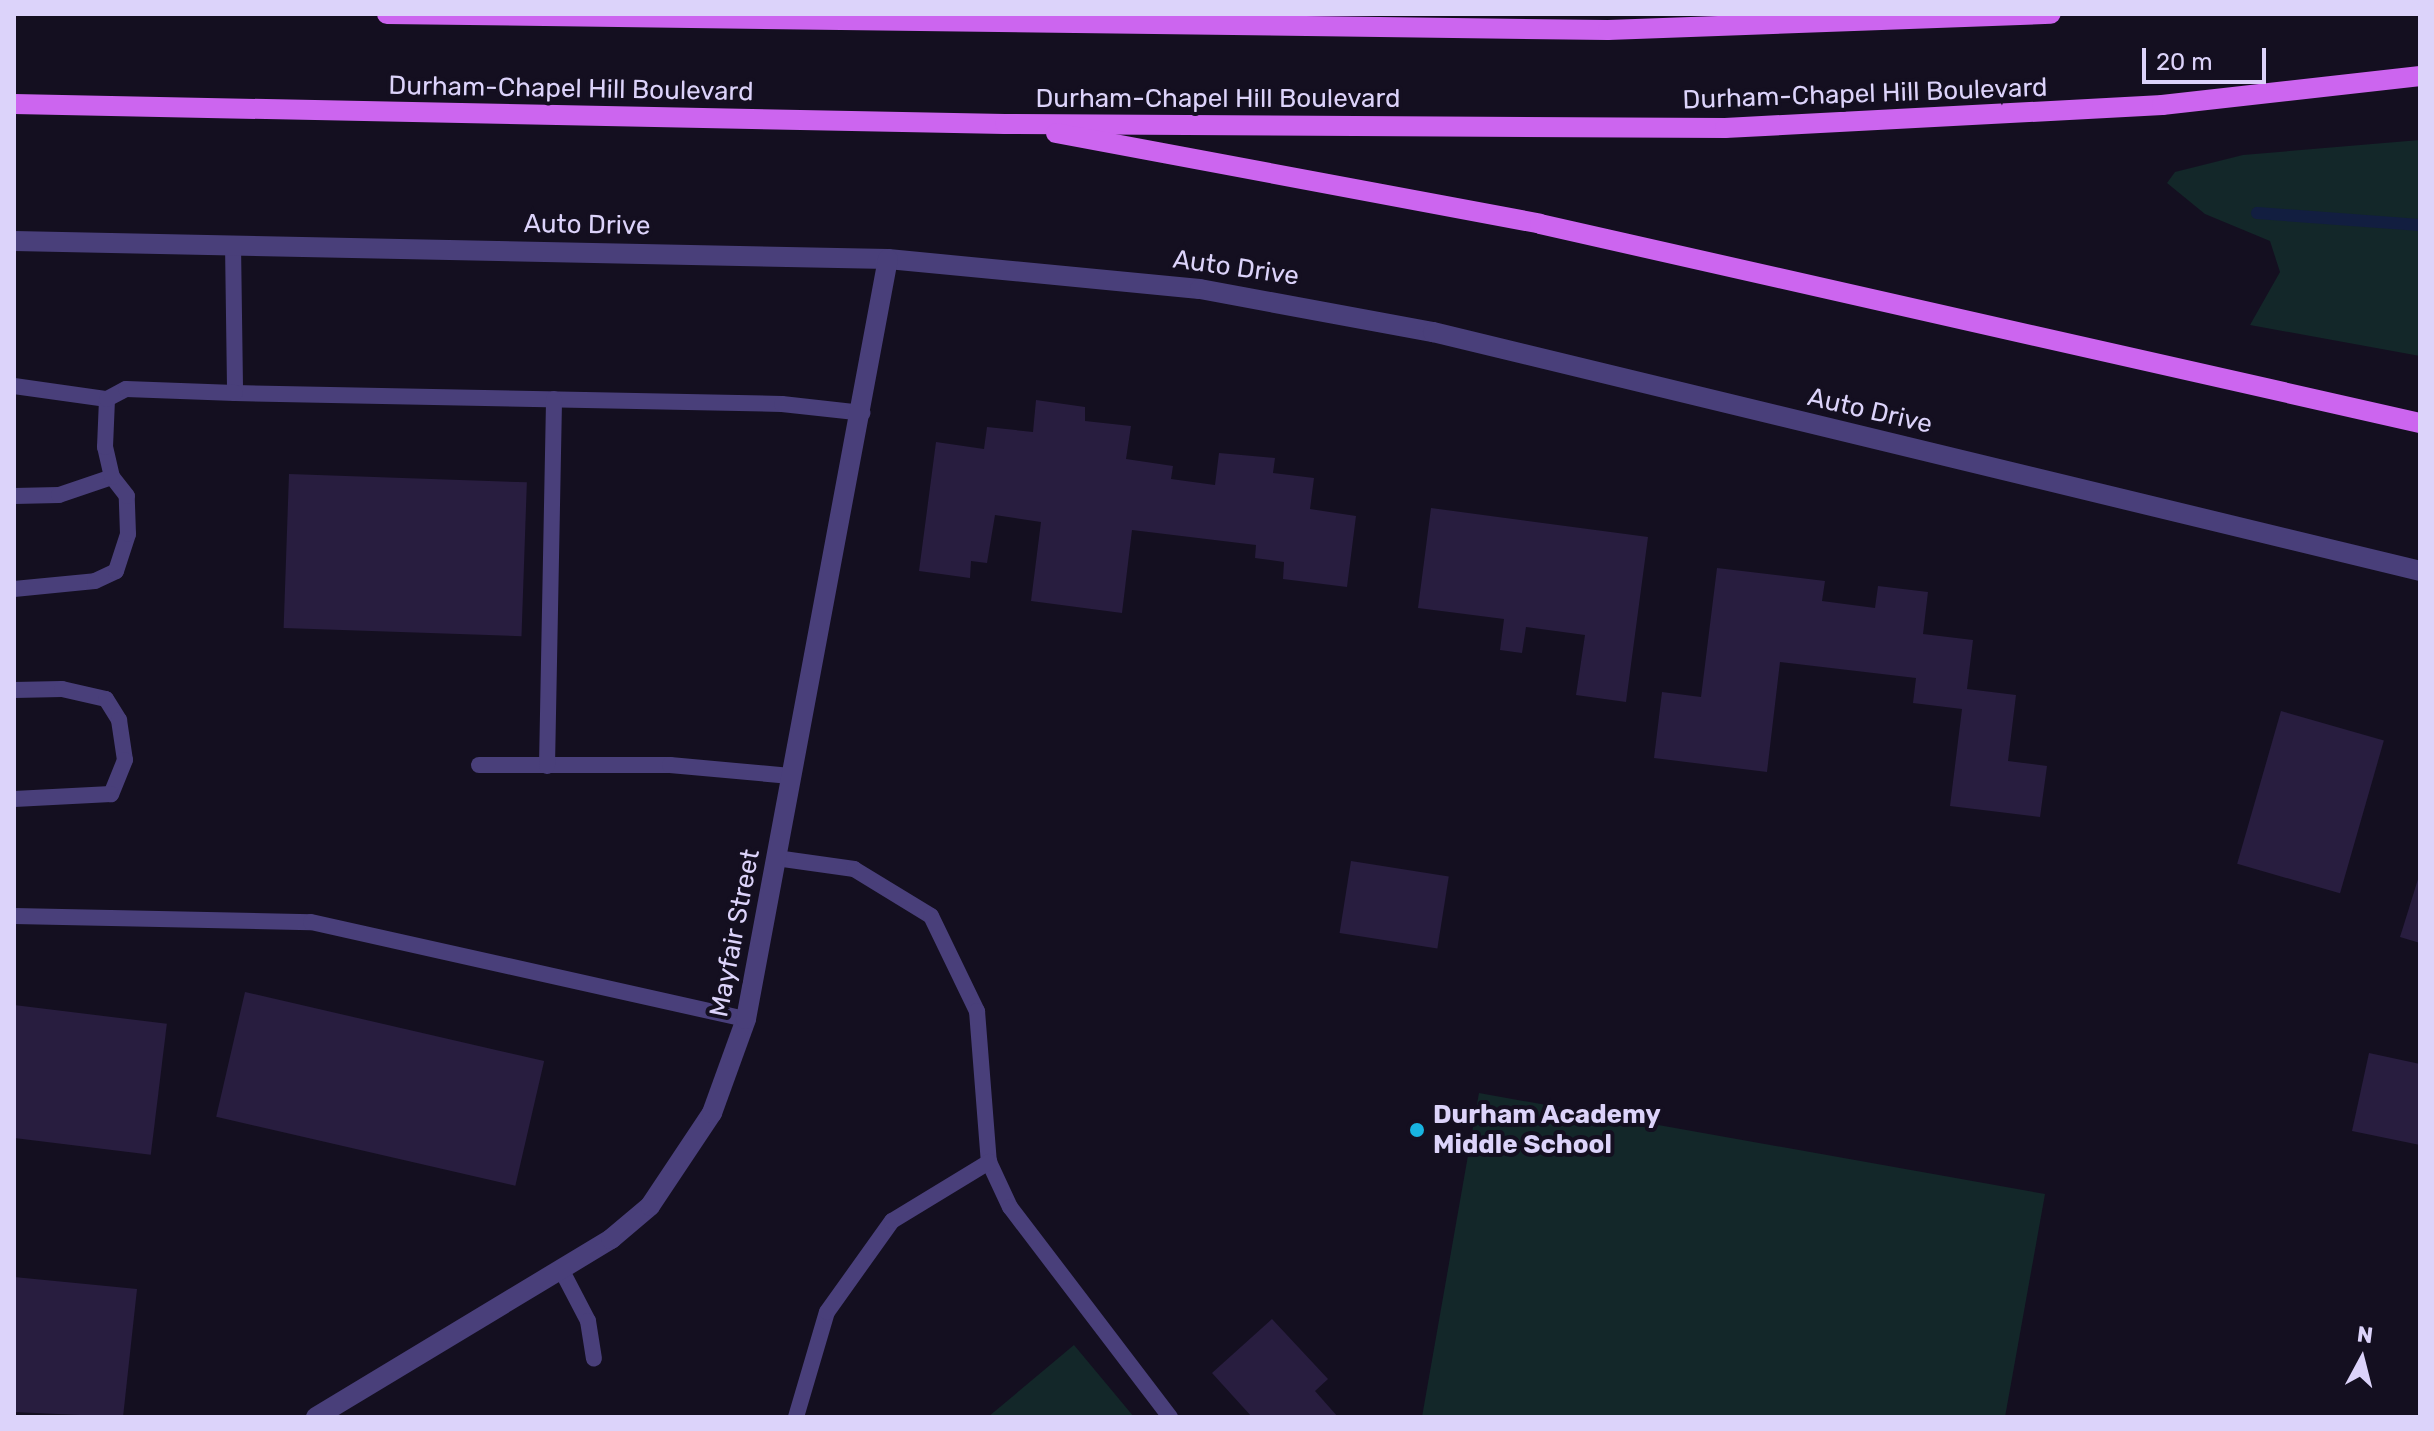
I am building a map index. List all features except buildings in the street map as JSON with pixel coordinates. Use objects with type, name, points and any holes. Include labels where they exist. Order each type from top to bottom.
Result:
[{"type":"main road","points":[[387,14],[1608,30],[2051,14]]},
{"type":"main road","points":[[1608,30],[1708,14]]},
{"type":"main road","name":"Durham-Chapel Hill Boulevard","points":[[14,104],[1005,124],[1725,128],[2162,105],[2420,76]]},
{"type":"main road","points":[[1005,124],[1409,197],[2420,423]]},
{"type":"street","name":"Auto Drive","points":[[14,241],[888,259],[1200,289],[1362,315],[2281,532],[2420,571]]},
{"type":"street","name":"Mayfair Street","points":[[316,1417],[562,1271],[650,1206],[683,1162],[719,1099],[746,1019],[863,413],[888,259]]},
{"type":"lane","points":[[233,244],[235,393]]},
{"type":"lane","points":[[14,386],[107,399],[126,389],[554,399],[863,413]]},
{"type":"lane","points":[[14,589],[95,581],[116,571],[128,534],[127,496],[112,477],[107,399]]},
{"type":"lane","points":[[547,766],[554,399]]},
{"type":"lane","points":[[14,496],[59,495],[112,477]]},
{"type":"lane","points":[[14,690],[62,689],[106,699],[119,720],[125,760],[111,794],[14,799]]},
{"type":"lane","points":[[479,765],[791,776]]},
{"type":"lane","points":[[776,858],[854,869],[931,916],[977,1011],[989,1162],[1010,1207],[1170,1417]]},
{"type":"lane","points":[[14,916],[311,922],[746,1019]]},
{"type":"lane","points":[[796,1417],[827,1312],[892,1221],[989,1162]]},
{"type":"lane","points":[[562,1271],[588,1321],[594,1359]]},
{"type":"green space","points":[[2420,140],[2420,356],[2250,325],[2280,272],[2270,241],[2205,214],[2167,183],[2175,172],[2243,155]]},
{"type":"green space","points":[[1479,1093],[2045,1194],[2005,1417],[1422,1417]]},
{"type":"green space","points":[[1074,1345],[1134,1417],[988,1417]]},
{"type":"waterway","points":[[2257,213],[2420,225]]},
{"type":"place","name":"Durham Academy Middle School","points":[[1417,1130]]}]
